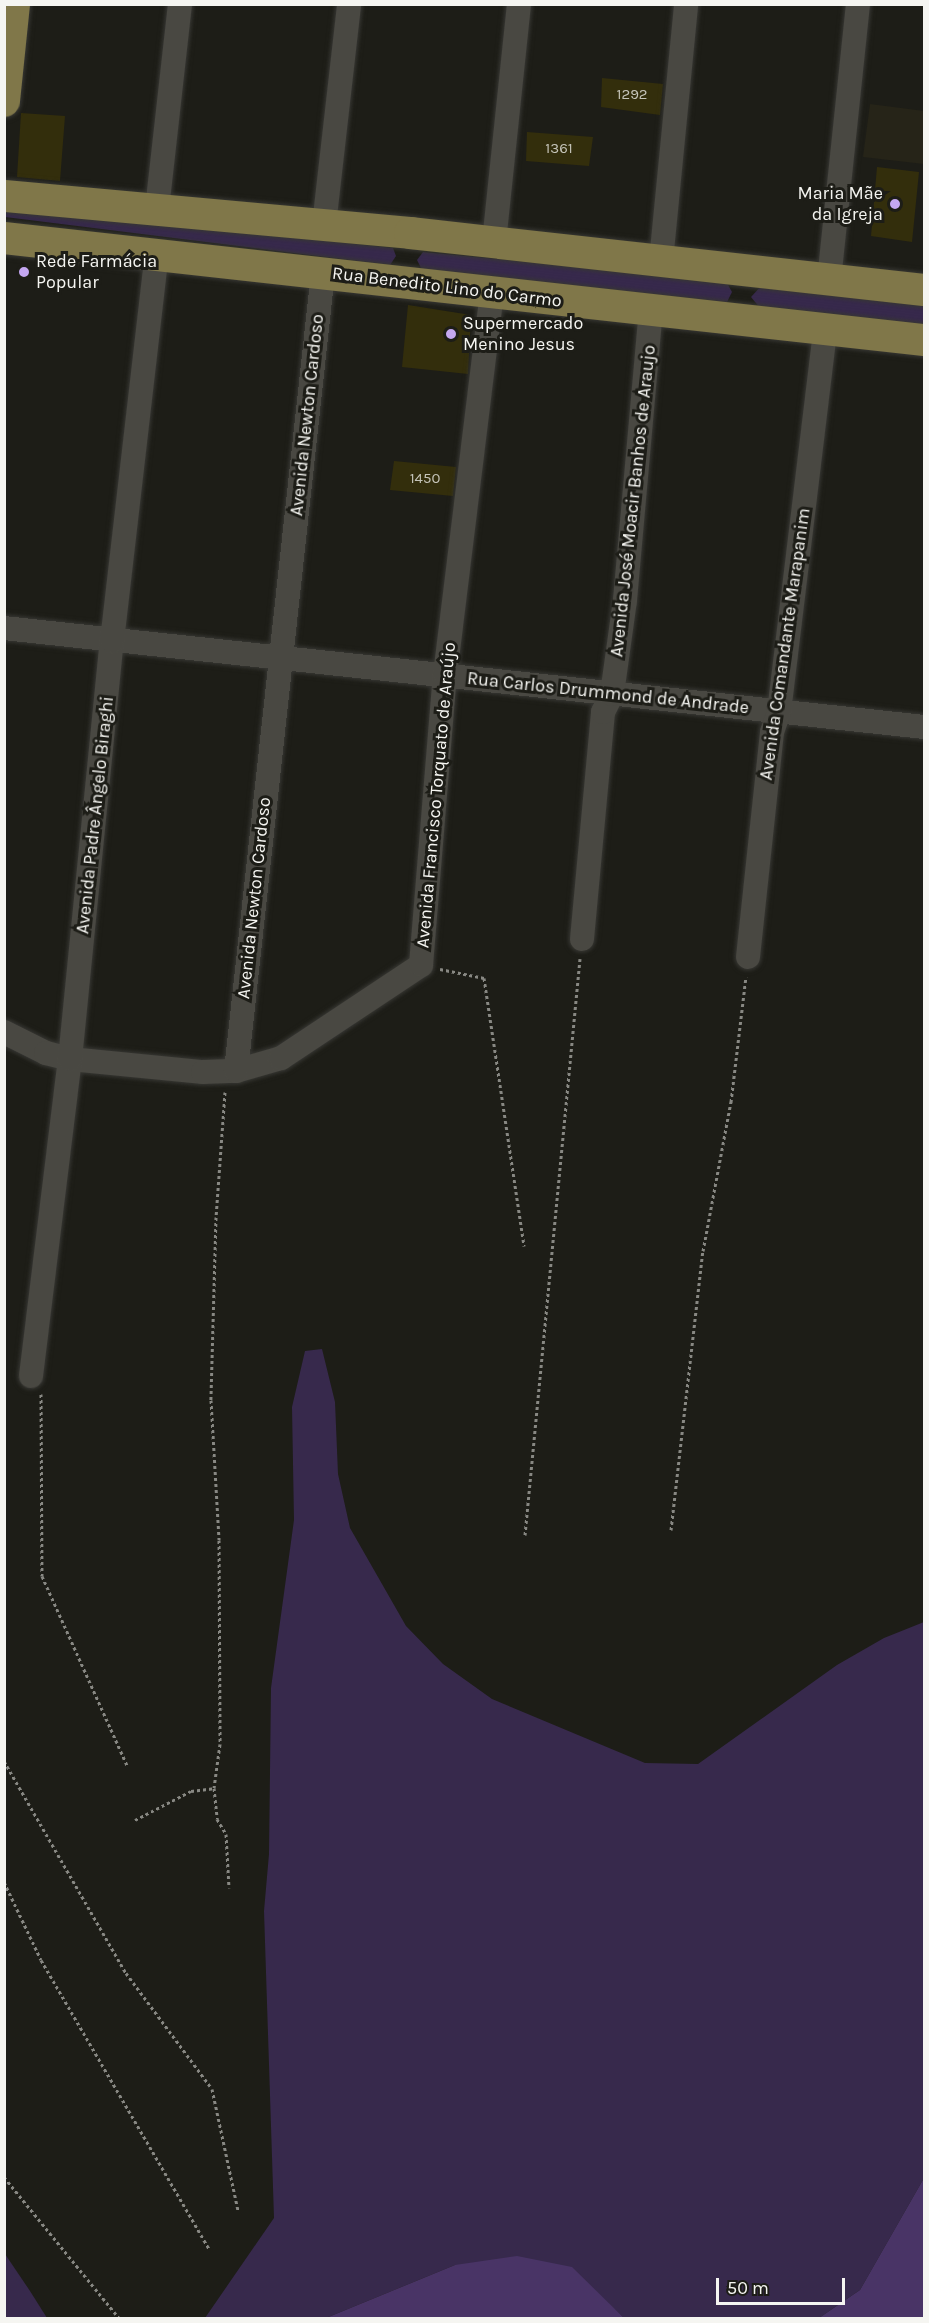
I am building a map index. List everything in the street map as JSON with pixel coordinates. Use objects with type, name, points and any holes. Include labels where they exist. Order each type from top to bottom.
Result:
[{"type":"main road","points":[[4,101],[14,4]]},
{"type":"main road","points":[[4,196],[494,242],[924,290]]},
{"type":"main road","name":"Rua Benedito Lino do Carmo","points":[[4,238],[157,253],[651,311],[924,340]]},
{"type":"street","points":[[158,209],[180,4]]},
{"type":"street","points":[[324,225],[349,4]]},
{"type":"street","points":[[494,242],[519,4]]},
{"type":"street","points":[[661,261],[686,4]]},
{"type":"street","points":[[829,279],[858,4]]},
{"type":"street","name":"Avenida Padre Ângelo Biraghi","points":[[31,1376],[70,1059],[112,641],[157,253]]},
{"type":"street","name":"Avenida Newton Cardoso","points":[[236,1071],[323,273]]},
{"type":"street","name":"Avenida Francisco Torquato de Araújo","points":[[421,964],[445,675],[492,292]]},
{"type":"street","name":"Avenida José Moacir Banhos de Araujo","points":[[582,939],[603,711],[612,694],[651,311]]},
{"type":"street","name":"Avenida Comandante Marapanim","points":[[748,957],[771,743],[779,712],[825,330]]},
{"type":"street","name":"Rua Carlos Drummond de Andrade","points":[[4,628],[924,727]]},
{"type":"street","points":[[4,1032],[46,1053],[70,1059],[193,1071],[236,1071],[280,1058],[421,964]]},
{"type":"path","points":[[525,1535],[582,939]]},
{"type":"path","points":[[671,1530],[703,1251],[731,1102],[748,957]]},
{"type":"path","name":"Avenida Francisco Torquato de Araújo","points":[[421,964],[484,978],[524,1246]]},
{"type":"path","points":[[229,1888],[225,1834],[217,1819],[214,1788],[220,1744],[217,1522],[211,1400],[216,1216],[225,1089],[236,1071]]},
{"type":"path","points":[[31,1376],[43,1398],[42,1576],[127,1765]]},
{"type":"path","points":[[4,1761],[126,1973],[212,2089],[238,2210]]},
{"type":"path","points":[[135,1820],[191,1791],[214,1788]]},
{"type":"path","points":[[4,1882],[41,1960],[208,2249]]},
{"type":"path","points":[[4,2177],[119,2319]]},
{"type":"shaded area","points":[[870,104],[924,111],[924,164],[863,157]]},
{"type":"shaded area","points":[[8,207],[393,248],[396,256],[390,265],[5,217]]},
{"type":"shaded area","points":[[423,252],[726,281],[732,292],[727,302],[422,270],[417,260]]},
{"type":"shaded area","points":[[762,285],[924,303],[924,325],[760,308],[751,297]]},
{"type":"shaded area","points":[[322,1349],[335,1402],[338,1474],[350,1528],[406,1626],[443,1664],[492,1699],[645,1763],[698,1764],[837,1665],[884,1638],[924,1622],[924,2178],[860,2290],[819,2318],[624,2318],[611,2306],[455,2265],[326,2318],[205,2318],[274,2218],[264,1911],[269,1854],[271,1688],[294,1520],[292,1407],[305,1351]]},
{"type":"shaded area","points":[[924,2178],[924,2318],[819,2318],[860,2290]]},
{"type":"shaded area","points":[[5,2254],[30,2291],[47,2318],[5,2318]]},
{"type":"shaded area","points":[[517,2256],[572,2267],[624,2318],[326,2318],[455,2265]]},
{"type":"building","points":[[602,78],[663,84],[660,115],[601,107]]},
{"type":"building","points":[[21,113],[65,116],[60,181],[17,177]]},
{"type":"building","points":[[527,132],[593,137],[589,166],[526,161]]},
{"type":"building","name":"Maria Mãe da Igreja","points":[[877,167],[919,172],[912,242],[871,236]]},
{"type":"building","points":[[408,305],[471,315],[468,374],[402,367]]},
{"type":"building","points":[[394,461],[456,467],[453,496],[390,490]]},
{"type":"place","name":"Maria Mãe da Igreja","points":[[895,204]]},
{"type":"place","name":"Rede Farmácia Popular","points":[[24,272]]},
{"type":"place","name":"Supermercado Menino Jesus","points":[[451,334]]}]
